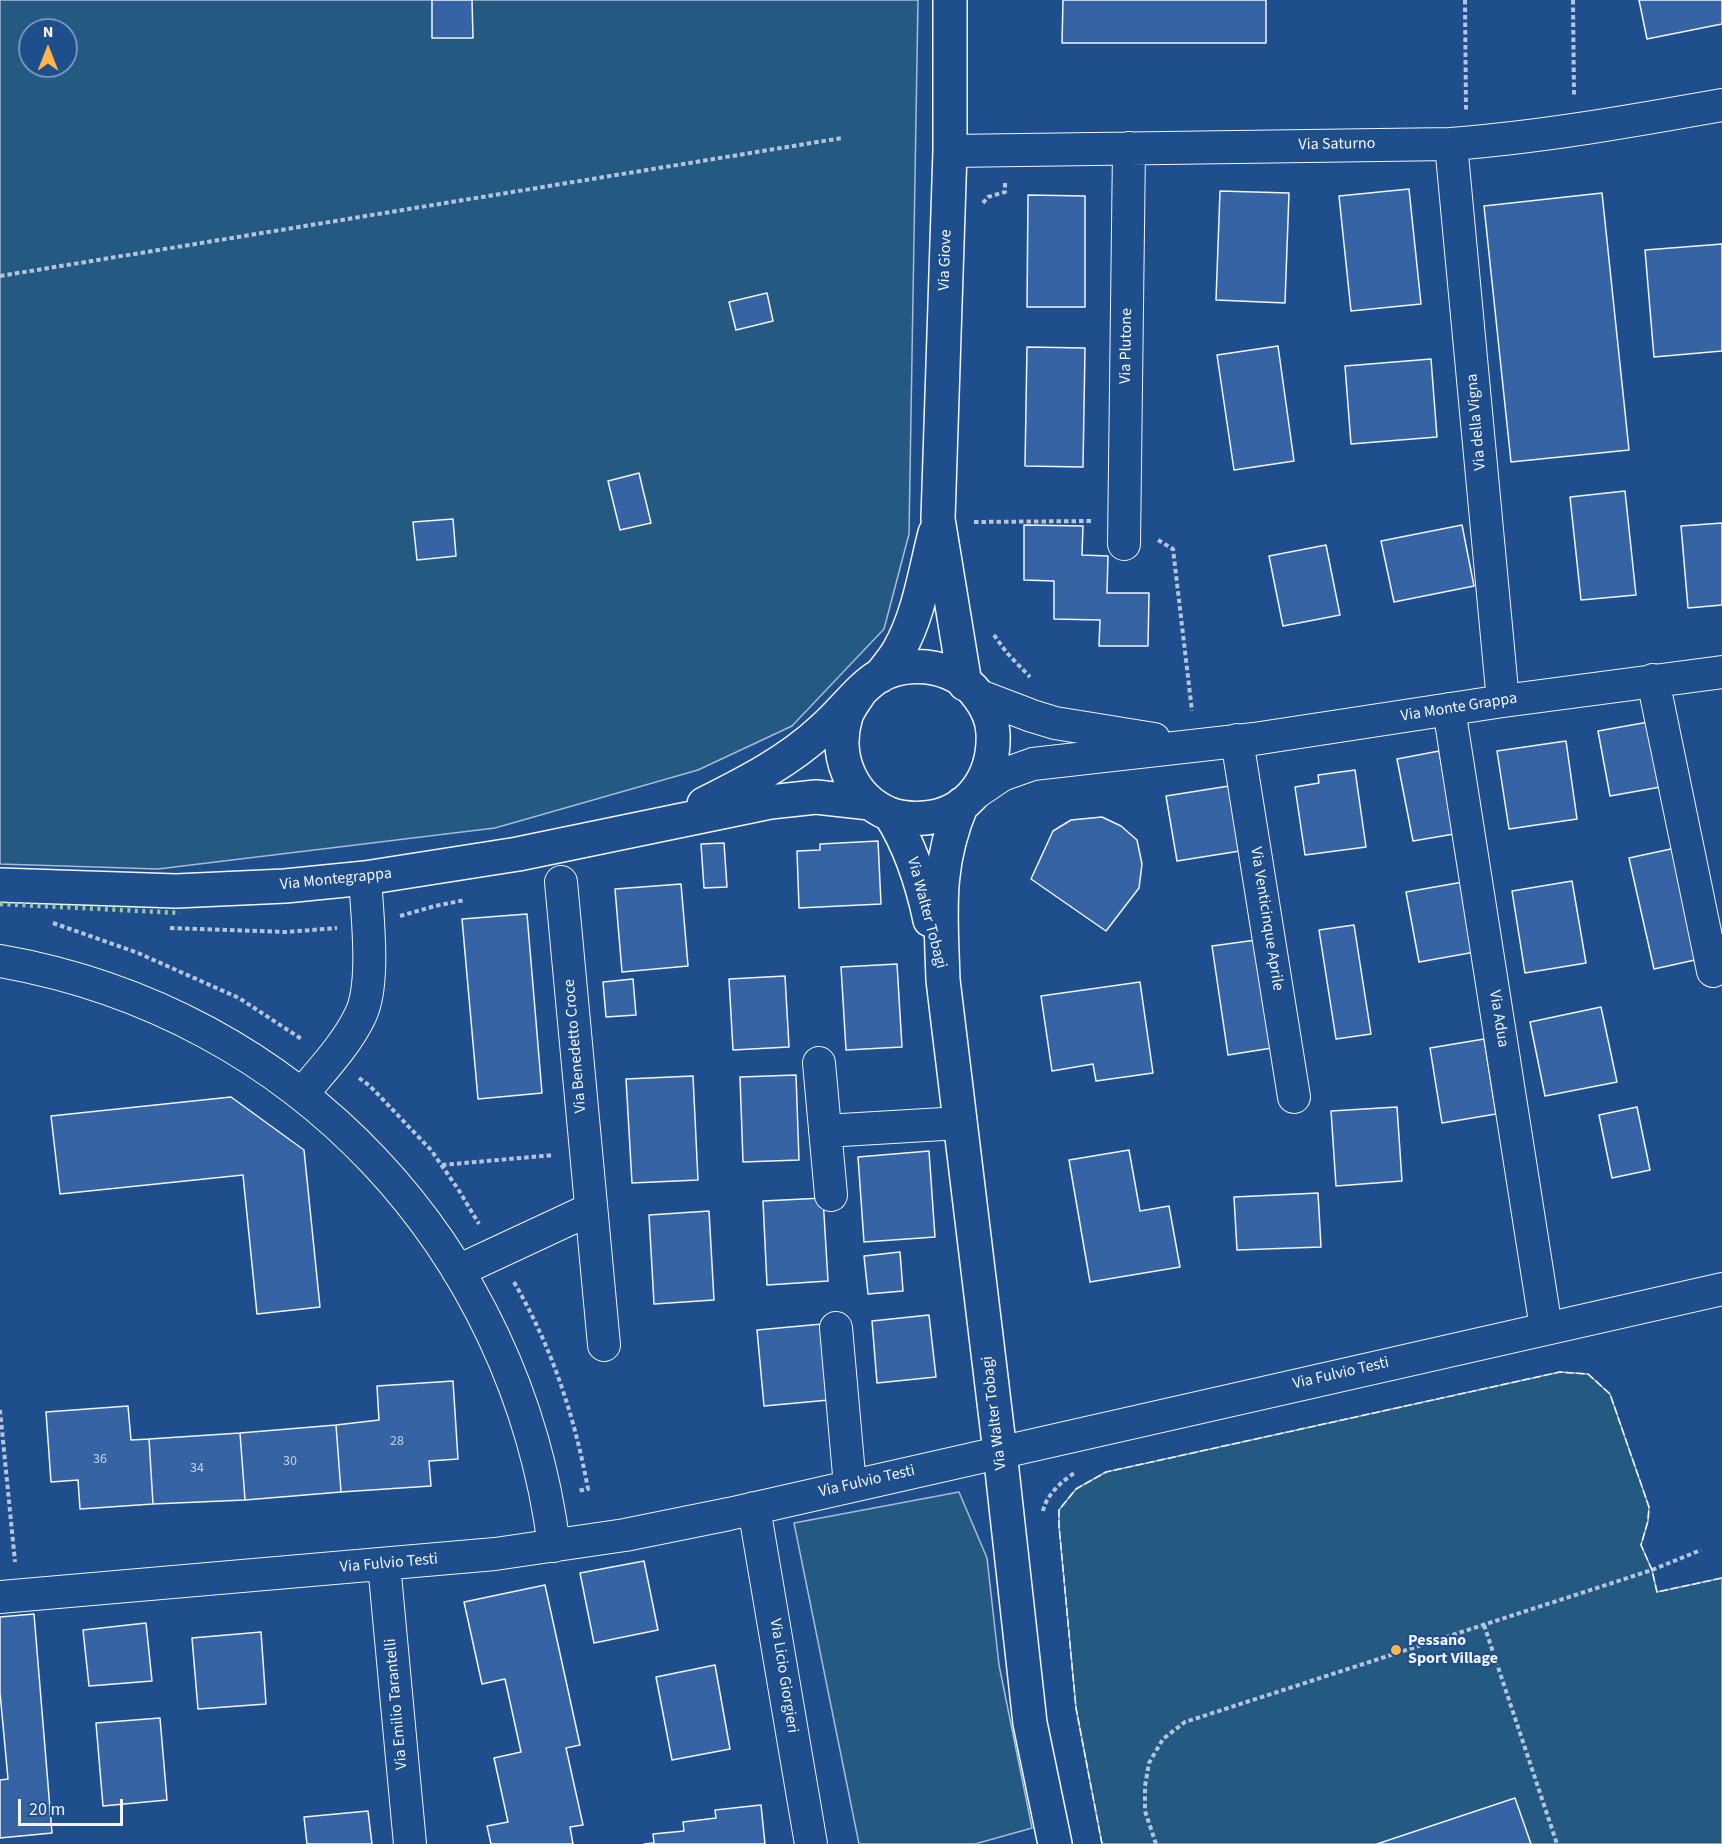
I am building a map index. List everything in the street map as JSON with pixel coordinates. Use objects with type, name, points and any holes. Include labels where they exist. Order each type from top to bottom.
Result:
[{"type":"street","name":"Via Giove","points":[[950,0],[953,521],[971,689]]},
{"type":"street","name":"Via Saturno","points":[[950,151],[1451,144],[1605,126],[1722,105]]},
{"type":"street","name":"Via della Vigna","points":[[1451,144],[1503,701]]},
{"type":"street","name":"Via Plutone","points":[[1124,532],[1129,148]]},
{"type":"street","name":"Via Giove","points":[[870,684],[899,649],[953,521]]},
{"type":"street","points":[[928,667],[952,674],[971,689],[986,707],[993,729],[994,753],[987,775],[957,809],[935,817],[913,819],[880,808],[853,784],[843,762],[841,737],[847,713],[870,684],[903,668],[928,667]]},
{"type":"street","name":"Via Monte Grappa","points":[[968,799],[1002,775],[1034,764],[1196,746],[1722,672]]},
{"type":"street","points":[[1653,680],[1713,971]]},
{"type":"street","name":"Via Montegrappa","points":[[667,822],[735,788],[778,763],[823,730],[870,684]]},
{"type":"street","name":"Via Monte Grappa","points":[[971,689],[1032,716],[1055,723],[1196,746]]},
{"type":"street","name":"Via Adua","points":[[1449,709],[1546,1328]]},
{"type":"street","name":"Via Venticinque Aprile","points":[[1237,740],[1294,1097]]},
{"type":"street","name":"Via Montegrappa","points":[[0,885],[144,891],[207,891],[285,886],[365,878],[518,854],[770,802],[831,798],[880,808]]},
{"type":"street","name":"Via Walter Tobagi","points":[[968,799],[952,828],[942,877],[944,980],[1030,1724],[1054,1844]]},
{"type":"street","name":"Via Walter Tobagi","points":[[880,808],[900,830],[918,872],[944,980]]},
{"type":"street","points":[[302,1094],[350,1034],[365,1005],[369,967],[365,878]]},
{"type":"street","name":"Via Benedetto Croce","points":[[561,882],[604,1345]]},
{"type":"street","points":[[0,961],[74,978],[121,992],[226,1042],[302,1094],[342,1128],[384,1171],[430,1227],[458,1271],[501,1350],[525,1414],[547,1499],[554,1546]]},
{"type":"street","points":[[819,1063],[831,1196]]},
{"type":"street","points":[[825,1131],[960,1123]]},
{"type":"street","points":[[458,1271],[591,1209]]},
{"type":"street","name":"Via Fulvio Testi","points":[[9,1596],[495,1554],[625,1535],[754,1508],[1722,1289]]},
{"type":"street","points":[[836,1328],[850,1486]]},
{"type":"street","name":"Via Licio Giorgieri","points":[[754,1508],[811,1844]]},
{"type":"street","name":"Via Emilio Tarantelli","points":[[384,1564],[410,1844]]},
{"type":"path","points":[[1465,0],[1466,119],[1482,141]]},
{"type":"path","points":[[1572,130],[1574,119],[1573,0]]},
{"type":"path","points":[[0,276],[842,138]]},
{"type":"path","points":[[979,208],[988,197],[1005,192],[1005,150]]},
{"type":"path","points":[[953,521],[1124,532],[1173,549],[1196,746]]},
{"type":"path","points":[[988,627],[1007,653],[1034,681]]},
{"type":"path","points":[[442,1166],[586,1152]]},
{"type":"path","points":[[0,1410],[9,1596]]},
{"type":"path","points":[[1043,1513],[1045,1503],[1065,1479],[1082,1469]]},
{"type":"path","points":[[1156,1844],[1145,1811],[1145,1786],[1149,1763],[1163,1739],[1185,1722],[1652,1570],[1701,1550]]},
{"type":"path","points":[[1484,1625],[1557,1844]]},
{"type":"shaded area","points":[[0,0],[918,0],[909,534],[884,629],[792,726],[698,770],[495,828],[158,869],[0,864]]},
{"type":"shaded area","name":"Pessano Sport Village","points":[[1560,1372],[1588,1374],[1610,1394],[1649,1507],[1648,1521],[1641,1545],[1652,1570],[1657,1592],[1722,1578],[1722,1844],[1102,1844],[1076,1708],[1059,1526],[1059,1510],[1076,1489],[1106,1472]]},
{"type":"shaded area","points":[[959,1492],[987,1558],[999,1665],[1032,1828],[975,1844],[859,1844],[794,1523]]},
{"type":"building","points":[[432,0],[472,0],[473,38],[432,38]]},
{"type":"building","points":[[1063,0],[1266,0],[1266,43],[1062,43]]},
{"type":"building","points":[[1639,0],[1722,0],[1722,24],[1647,39]]},
{"type":"building","points":[[1409,189],[1421,304],[1351,311],[1339,196]]},
{"type":"building","points":[[1220,191],[1289,193],[1285,303],[1216,300]]},
{"type":"building","points":[[1602,193],[1629,450],[1511,462],[1484,206]]},
{"type":"building","points":[[1028,195],[1085,196],[1085,307],[1027,307]]},
{"type":"building","points":[[1722,244],[1722,351],[1654,357],[1645,250]]},
{"type":"building","points":[[767,293],[773,321],[736,330],[729,302]]},
{"type":"building","points":[[1278,346],[1294,461],[1234,470],[1217,355]]},
{"type":"building","points":[[1027,347],[1085,348],[1083,467],[1025,466]]},
{"type":"building","points":[[1431,359],[1437,437],[1351,444],[1345,366]]},
{"type":"building","points":[[639,473],[651,523],[620,530],[608,481]]},
{"type":"building","points":[[1625,491],[1636,595],[1581,600],[1570,497]]},
{"type":"building","points":[[453,519],[456,556],[417,560],[413,522]]},
{"type":"building","points":[[1722,523],[1722,605],[1688,608],[1681,526]]},
{"type":"building","points":[[1024,525],[1083,526],[1082,555],[1108,556],[1107,593],[1149,593],[1148,646],[1099,646],[1100,620],[1054,619],[1054,581],[1024,580]]},
{"type":"building","points":[[1462,525],[1474,586],[1394,602],[1381,541]]},
{"type":"building","points":[[1326,545],[1340,615],[1283,626],[1269,556]]},
{"type":"building","points":[[1654,721],[1666,786],[1610,796],[1598,731]]},
{"type":"building","points":[[1566,741],[1577,819],[1509,829],[1497,751]]},
{"type":"building","points":[[1439,751],[1454,834],[1413,841],[1397,759]]},
{"type":"building","points":[[1355,770],[1366,847],[1305,855],[1295,787],[1319,783],[1318,775]]},
{"type":"building","points":[[1229,786],[1240,851],[1177,861],[1166,796]]},
{"type":"building","points":[[1102,817],[1121,826],[1137,840],[1142,864],[1139,888],[1106,931],[1031,879],[1053,831],[1071,820]]},
{"type":"building","points":[[878,841],[881,904],[799,908],[797,851],[820,850],[820,844]]},
{"type":"building","points":[[724,843],[727,887],[704,888],[701,844]]},
{"type":"building","points":[[1680,847],[1704,958],[1654,969],[1629,858]]},
{"type":"building","points":[[1572,881],[1586,963],[1525,973],[1512,891]]},
{"type":"building","points":[[1463,882],[1475,952],[1419,962],[1406,892]]},
{"type":"building","points":[[681,884],[688,966],[622,972],[615,889]]},
{"type":"building","points":[[527,914],[542,1093],[478,1099],[462,919]]},
{"type":"building","points":[[1354,925],[1371,1034],[1336,1039],[1319,930]]},
{"type":"building","points":[[1256,940],[1272,1048],[1228,1055],[1212,946]]},
{"type":"building","points":[[897,964],[902,1047],[846,1050],[841,967]]},
{"type":"building","points":[[785,976],[789,1047],[733,1050],[729,979]]},
{"type":"building","points":[[633,979],[636,1015],[606,1017],[603,982]]},
{"type":"building","points":[[1140,982],[1153,1073],[1096,1081],[1093,1064],[1052,1071],[1041,996]]},
{"type":"building","points":[[1601,1007],[1617,1082],[1545,1096],[1530,1022]]},
{"type":"building","points":[[1484,1039],[1496,1114],[1442,1123],[1430,1048]]},
{"type":"building","points":[[796,1075],[799,1160],[743,1162],[740,1077]]},
{"type":"building","points":[[693,1076],[698,1180],[632,1183],[626,1079]]},
{"type":"building","points":[[231,1097],[304,1150],[320,1307],[257,1314],[243,1175],[60,1194],[51,1116]]},
{"type":"building","points":[[1397,1107],[1402,1181],[1336,1186],[1331,1111]]},
{"type":"building","points":[[1637,1107],[1650,1170],[1612,1178],[1599,1115]]},
{"type":"building","points":[[1129,1150],[1140,1211],[1169,1206],[1180,1267],[1090,1282],[1069,1160]]},
{"type":"building","points":[[929,1151],[935,1237],[864,1242],[858,1157]]},
{"type":"building","points":[[1318,1193],[1321,1247],[1237,1250],[1234,1197]]},
{"type":"building","points":[[823,1198],[828,1281],[767,1285],[763,1201]]},
{"type":"building","points":[[709,1211],[714,1300],[654,1304],[649,1215]]},
{"type":"building","points":[[900,1252],[903,1291],[868,1294],[864,1256]]},
{"type":"building","points":[[929,1315],[936,1377],[877,1383],[872,1321]]},
{"type":"building","points":[[822,1324],[829,1400],[764,1406],[757,1330]]},
{"type":"building","points":[[453,1381],[458,1459],[429,1461],[431,1486],[341,1492],[336,1425],[379,1420],[377,1386]]},
{"type":"building","points":[[128,1406],[131,1440],[149,1439],[153,1504],[80,1509],[78,1480],[51,1482],[46,1412]]},
{"type":"building","points":[[336,1425],[341,1492],[245,1500],[240,1433]]},
{"type":"building","points":[[240,1433],[245,1500],[153,1504],[149,1439]]},
{"type":"building","points":[[644,1561],[658,1630],[594,1643],[580,1573]]},
{"type":"building","points":[[545,1585],[580,1745],[566,1748],[583,1825],[570,1827],[573,1844],[491,1844],[487,1826],[508,1822],[494,1758],[521,1752],[505,1679],[482,1684],[464,1602]]},
{"type":"building","points":[[34,1614],[52,1833],[0,1838],[0,1780],[8,1779],[0,1693],[0,1617]]},
{"type":"building","points":[[146,1623],[152,1681],[89,1686],[83,1630]]},
{"type":"building","points":[[261,1632],[266,1704],[198,1709],[192,1638]]},
{"type":"building","points":[[715,1665],[730,1749],[672,1760],[656,1677]]},
{"type":"building","points":[[160,1718],[167,1800],[103,1806],[96,1723]]},
{"type":"building","points":[[1515,1798],[1531,1844],[1377,1844]]},
{"type":"building","points":[[761,1805],[765,1844],[644,1844],[654,1843],[653,1834],[684,1831],[683,1822],[716,1818],[715,1810]]},
{"type":"building","points":[[368,1811],[372,1844],[307,1844],[304,1817]]},
{"type":"hedge","points":[[0,904],[180,913]]},
{"type":"fence","points":[[1102,1844],[1076,1708],[1059,1510],[1076,1489],[1106,1472],[1560,1372],[1588,1374],[1610,1394],[1649,1507],[1648,1521],[1641,1545],[1652,1570],[1657,1592],[1722,1578]]},
{"type":"place","name":"Pessano Sport Village","points":[[1396,1650]]}]
